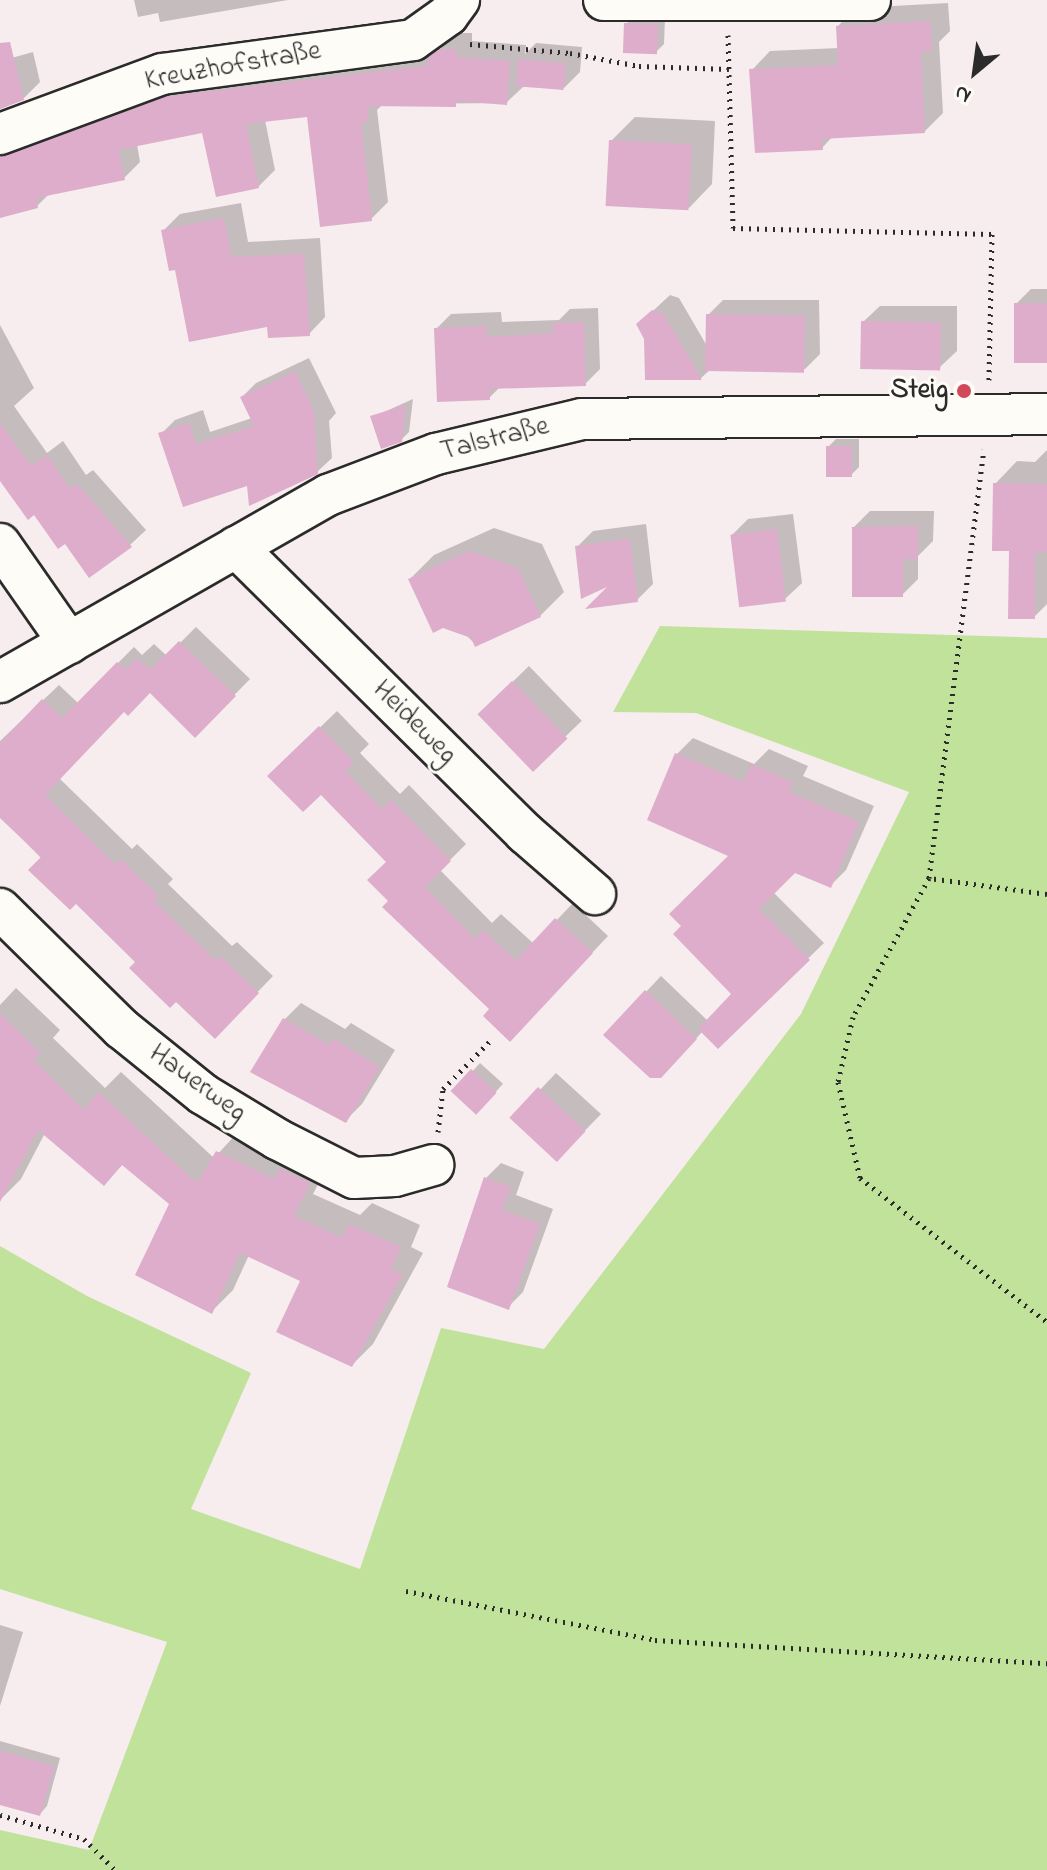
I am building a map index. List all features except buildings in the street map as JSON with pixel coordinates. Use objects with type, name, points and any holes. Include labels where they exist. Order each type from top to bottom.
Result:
[{"type":"street","name":"Kreuzhofstraße","points":[[0,134],[162,74],[413,40],[448,15],[459,0]]},
{"type":"street","points":[[604,0],[870,0]]},
{"type":"street","name":"Talstraße","points":[[0,682],[328,495],[436,454],[582,419],[986,430],[1047,414]]},
{"type":"street","points":[[0,544],[69,643]]},
{"type":"street","name":"Heideweg","points":[[236,547],[525,833],[595,894]]},
{"type":"street","name":"Hauerweg","points":[[0,909],[121,1028],[203,1094],[277,1139],[354,1178],[395,1176],[433,1165]]},
{"type":"path","points":[[728,36],[733,228],[992,234],[986,430],[963,640],[929,878],[853,1017],[838,1082],[860,1178],[1047,1322]]},
{"type":"path","points":[[413,40],[570,53],[639,66],[729,69]]},
{"type":"path","points":[[929,878],[1047,894]]},
{"type":"path","points":[[443,1089],[491,1040]]},
{"type":"path","points":[[406,1591],[655,1640],[1047,1663]]},
{"type":"path","points":[[0,1815],[84,1839],[115,1870]]},
{"type":"green space","points":[[660,626],[1047,638],[1047,1870],[0,1870],[0,1830],[89,1850],[167,1642],[0,1589],[0,1246],[87,1296],[251,1373],[191,1509],[360,1569],[441,1328],[544,1349],[801,1014],[909,792],[696,713],[613,712]]},
{"type":"place","name":"Steig","points":[[964,391]]}]
